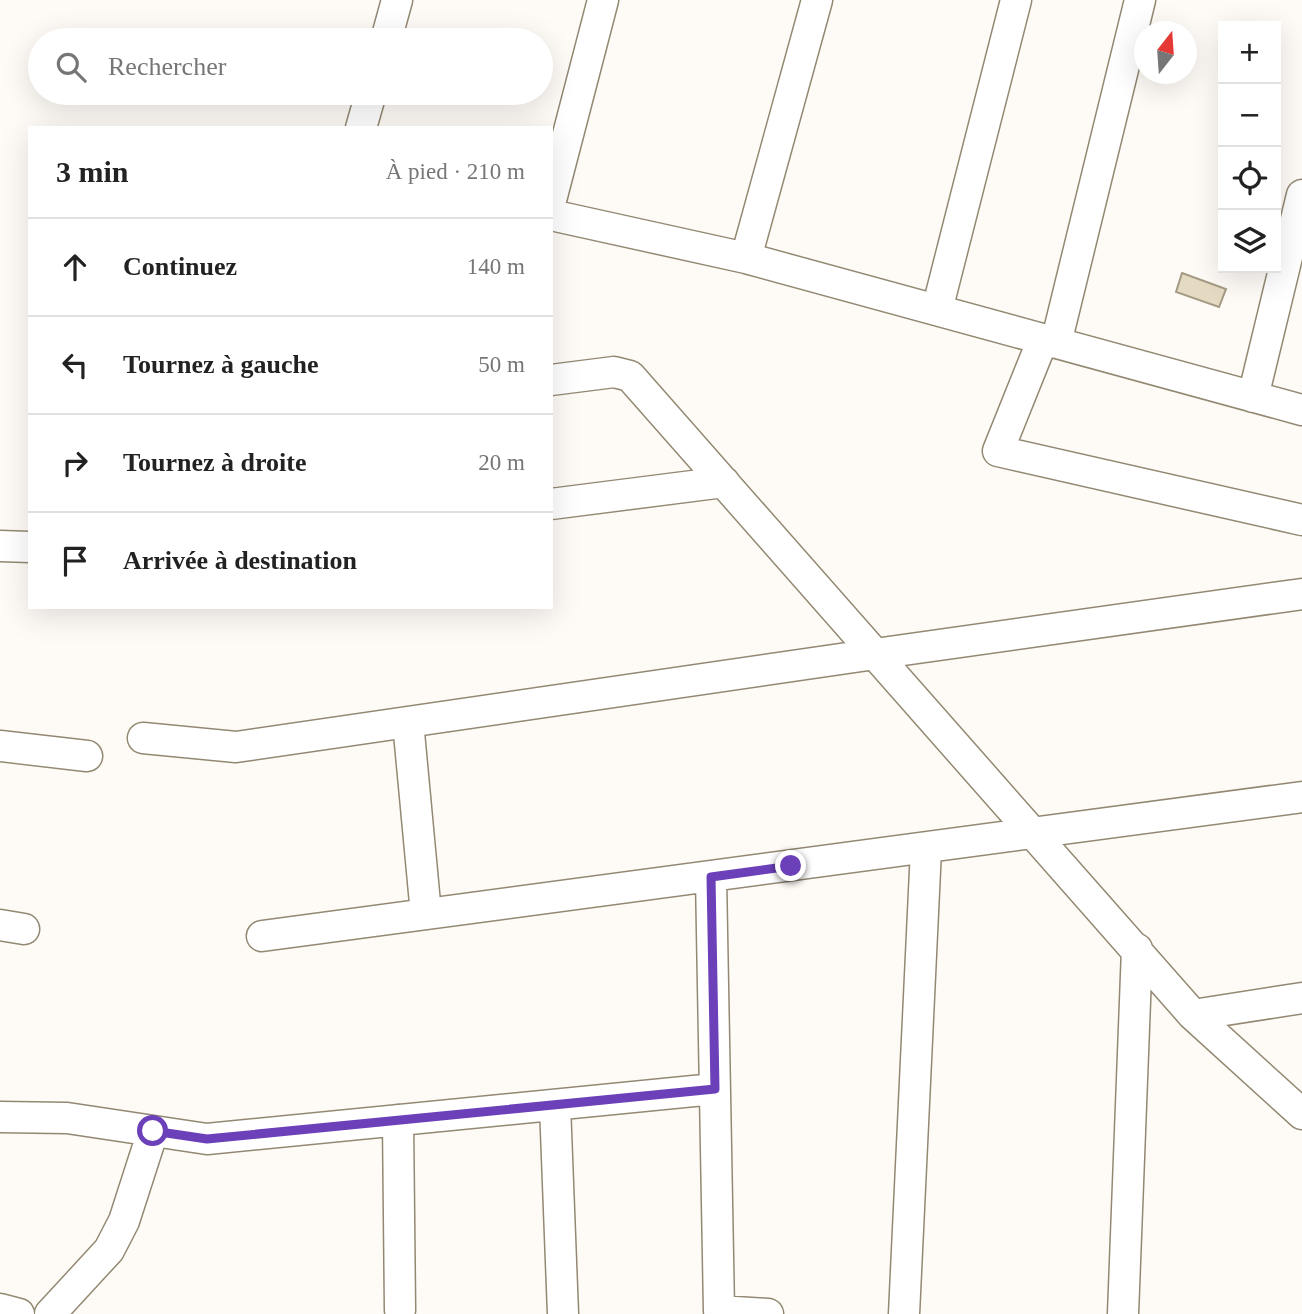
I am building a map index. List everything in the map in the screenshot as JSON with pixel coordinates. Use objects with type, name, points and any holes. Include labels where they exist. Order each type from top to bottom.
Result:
[{"type":"street","points":[[389,28],[397,0]]},
{"type":"street","points":[[553,192],[603,0]]},
{"type":"street","points":[[746,257],[817,0]]},
{"type":"street","points":[[937,310],[1016,0]]},
{"type":"street","points":[[1140,0],[1049,341],[998,451],[1302,520]]},
{"type":"street","points":[[362,126],[368,105]]},
{"type":"street","points":[[1253,397],[1302,195]]},
{"type":"street","points":[[553,215],[746,257],[1302,410]]},
{"type":"street","points":[[553,380],[614,372],[630,376],[1194,1015],[1302,1114]]},
{"type":"street","points":[[553,504],[724,482]]},
{"type":"street","points":[[0,546],[28,547]]},
{"type":"street","points":[[144,738],[236,747],[875,653],[1302,594]]},
{"type":"street","points":[[408,722],[426,914]]},
{"type":"street","points":[[0,746],[87,756]]},
{"type":"street","points":[[262,936],[1302,797]]},
{"type":"street","points":[[904,1314],[926,849]]},
{"type":"street","points":[[711,877],[719,1311],[768,1314]]},
{"type":"street","points":[[1123,1314],[1137,949]]},
{"type":"street","points":[[1194,1015],[1302,998]]},
{"type":"street","points":[[0,1117],[67,1118],[207,1139],[715,1089]]},
{"type":"street","points":[[555,1105],[563,1314]]},
{"type":"street","points":[[398,1120],[400,1310]]},
{"type":"street","points":[[50,1314],[109,1250],[124,1221],[153,1131]]},
{"type":"street","points":[[0,1309],[19,1314]]},
{"type":"building","points":[[1182,273],[1226,289],[1219,307],[1176,292]]},
{"type":"route","points":[[153,1131],[207,1139],[715,1089],[711,877],[791,866]]}]
